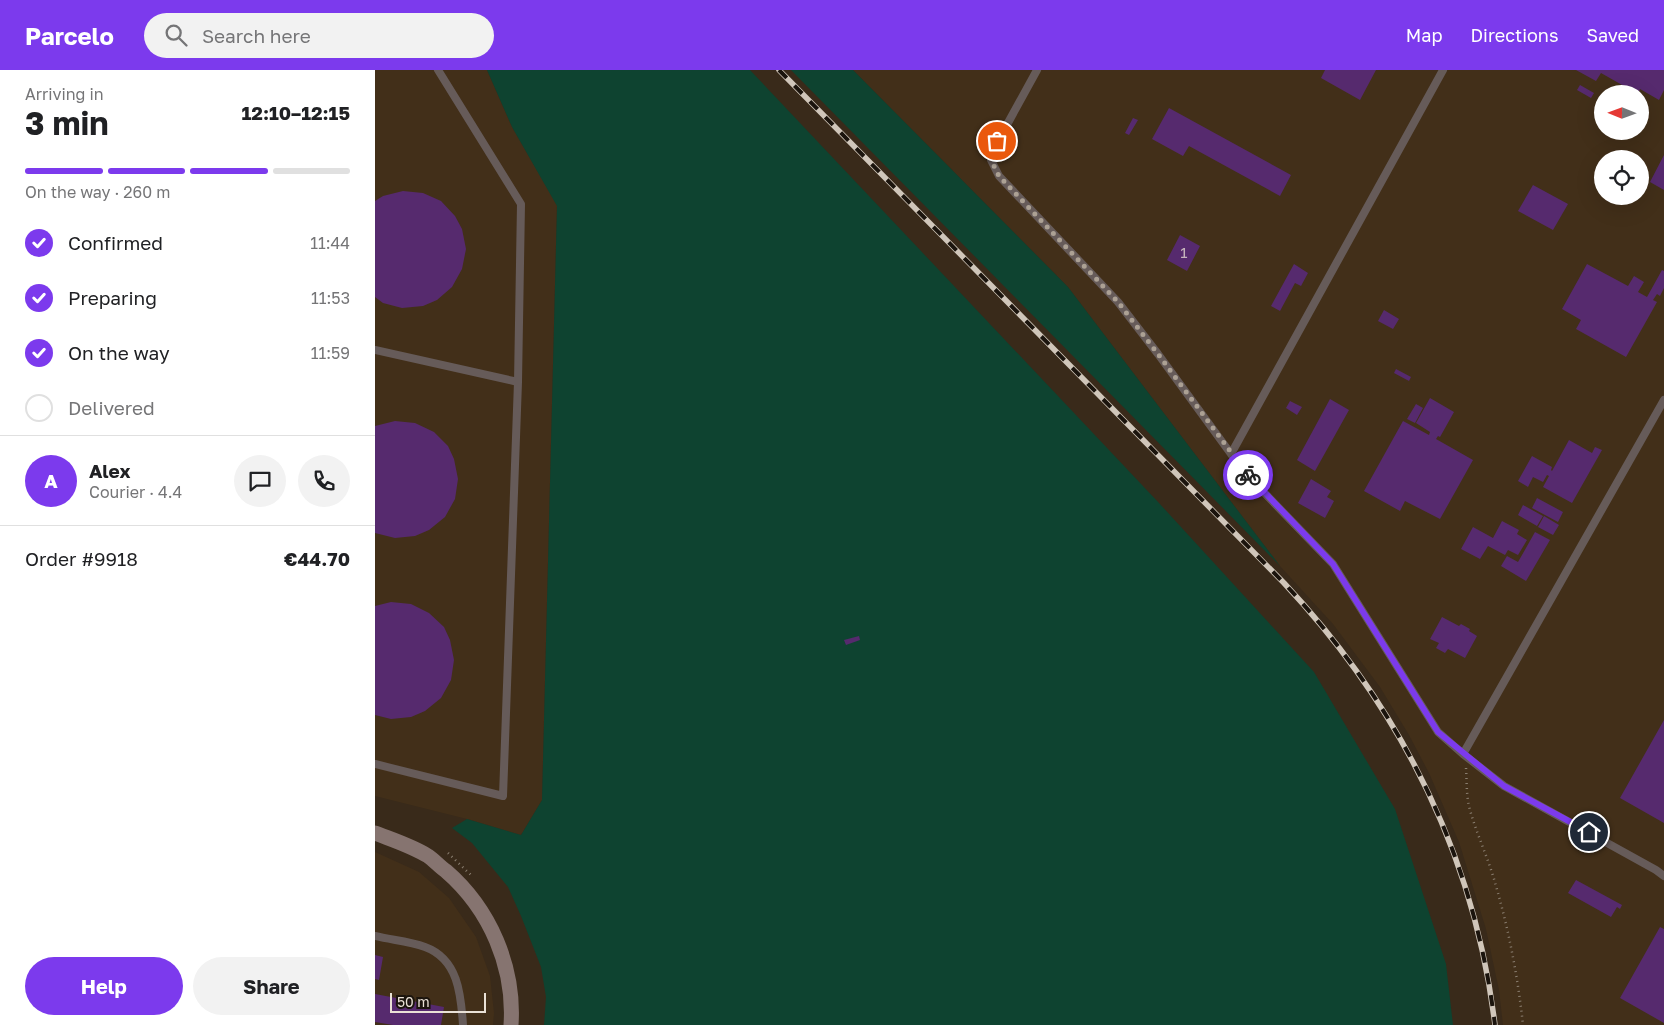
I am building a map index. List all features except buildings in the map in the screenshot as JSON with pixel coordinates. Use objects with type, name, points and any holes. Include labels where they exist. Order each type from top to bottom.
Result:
[{"type":"street","points":[[375,833],[399,842],[429,857],[463,886],[492,928],[508,971],[512,1013],[511,1025]]},
{"type":"lane","points":[[375,764],[503,796],[518,382],[521,204],[437,70]]},
{"type":"lane","points":[[1037,70],[997,141],[991,160],[999,176],[1118,302],[1248,476],[1333,564],[1438,732],[1504,786],[1664,875]]},
{"type":"lane","points":[[1231,454],[1443,70]]},
{"type":"lane","points":[[375,350],[518,382]]},
{"type":"lane","points":[[1463,754],[1664,400]]},
{"type":"lane","points":[[375,936],[424,946],[446,960],[453,970],[458,983],[463,1025]]},
{"type":"path","points":[[1463,754],[1469,809],[1496,885],[1509,935],[1519,985],[1523,1025]]},
{"type":"shaded area","points":[[375,70],[487,70],[512,127],[557,205],[542,800],[521,835],[467,819],[375,796]]},
{"type":"shaded area","points":[[853,70],[1664,70],[1664,1025],[1503,1025],[1499,990],[1486,929],[1459,842],[1429,773],[1380,687],[1333,624],[1280,566],[1068,287]]},
{"type":"shaded area","points":[[375,852],[419,872],[449,898],[476,937],[490,976],[494,1013],[493,1025],[375,1025]]},
{"type":"green space","points":[[487,70],[750,70],[1159,503],[1314,672],[1395,809],[1446,964],[1453,1025],[544,1025],[546,997],[541,967],[508,887],[472,843],[452,828],[467,819],[521,835],[542,800],[557,206],[512,127]]},
{"type":"green space","points":[[791,70],[853,70],[1068,287],[1280,566]]},
{"type":"railway","points":[[779,70],[1284,583],[1326,631],[1363,681],[1397,733],[1425,787],[1450,843],[1470,901],[1485,962],[1495,1025]]},
{"type":"way so far","points":[[997,141],[991,160],[999,176],[1118,302],[1248,475]]},
{"type":"route","points":[[1248,475],[1333,564],[1360,604],[1438,732],[1504,786],[1589,832]]}]
